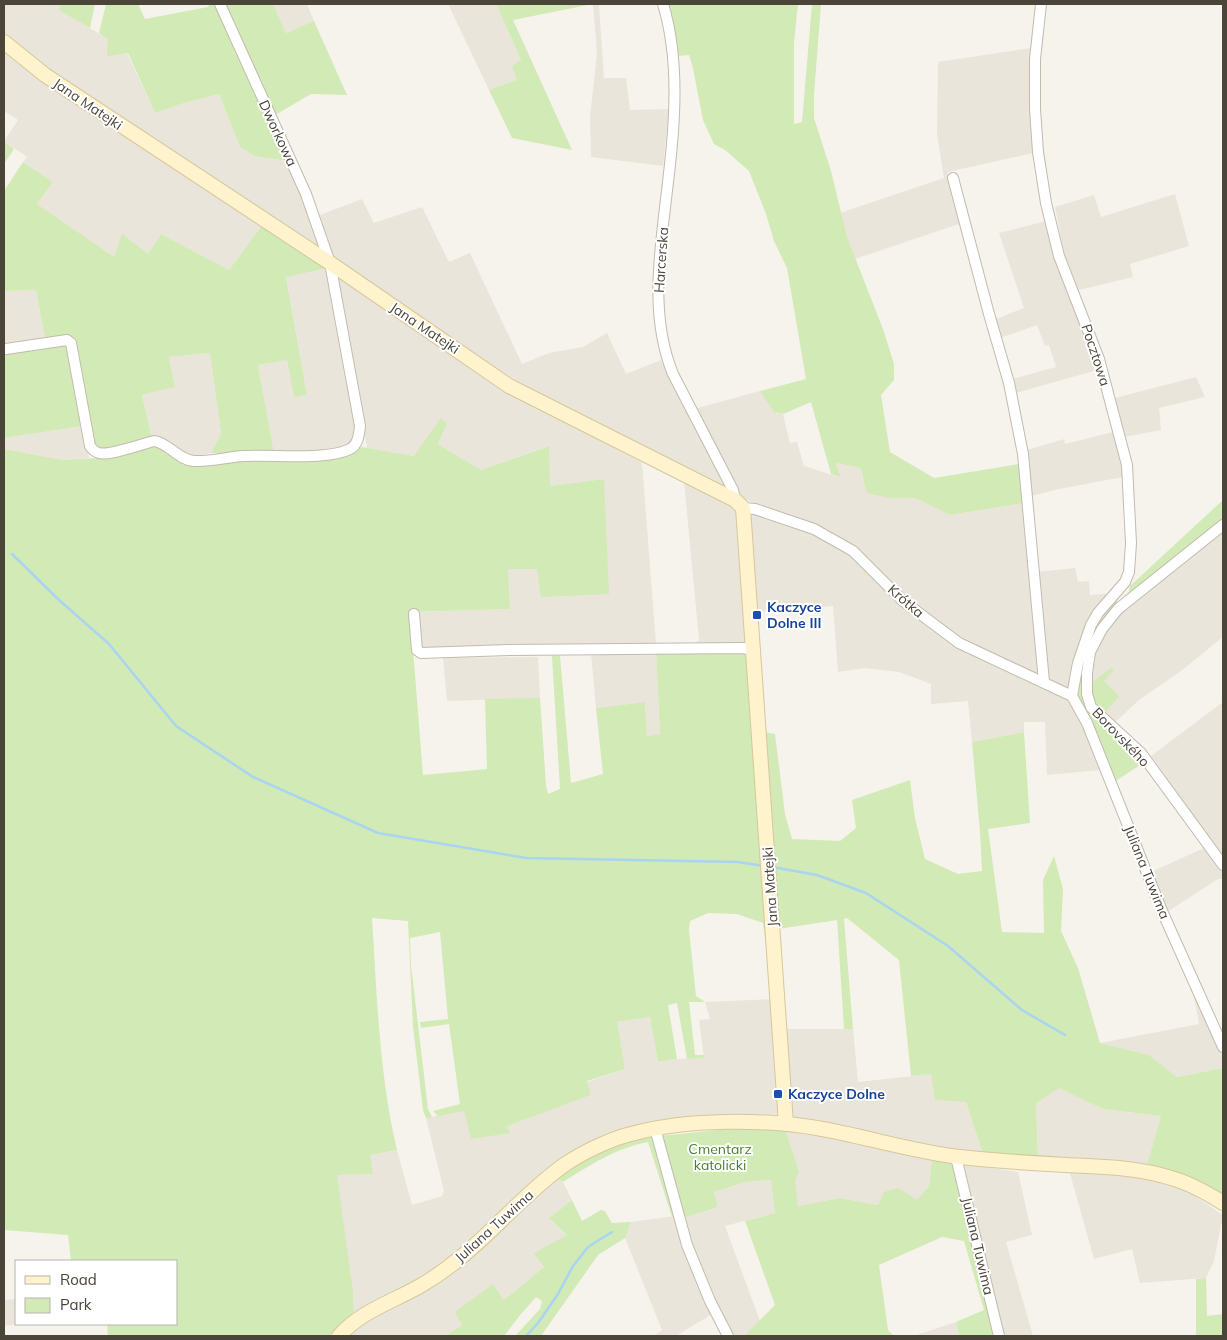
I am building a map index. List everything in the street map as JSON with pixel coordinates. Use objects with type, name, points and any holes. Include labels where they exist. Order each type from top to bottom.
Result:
[{"type":"street","name":"Dworkowa","points":[[6,349],[67,340],[71,343],[90,446],[99,454],[154,441],[160,442],[181,457],[194,461],[243,456],[336,455],[352,448],[358,440],[360,426],[330,264],[306,194],[220,4]]},
{"type":"street","name":"Harcerska","points":[[663,4],[670,34],[674,130],[659,266],[658,305],[662,340],[672,374],[739,504]]},
{"type":"street","name":"Pocztowa","points":[[1041,4],[1035,59],[1035,109],[1038,152],[1046,203],[1059,256],[1099,359],[1126,465],[1131,543],[1129,572],[1125,582],[1098,613],[1091,625],[1078,663],[1072,696]]},
{"type":"street","name":"Jana Matejki","points":[[4,42],[45,75],[330,264],[509,386],[739,504],[753,650],[786,1124]]},
{"type":"street","points":[[953,178],[1009,383],[1022,454],[1044,682]]},
{"type":"street","name":"Krótka","points":[[739,504],[814,529],[845,546],[853,551],[903,601],[959,643],[1072,696]]},
{"type":"street","name":"Borovského","points":[[1223,525],[1118,609],[1102,629],[1090,652],[1087,694],[1090,706],[1141,753],[1223,865]]},
{"type":"street","points":[[414,614],[417,650],[421,653],[670,648],[743,648],[753,650]]},
{"type":"street","name":"Juliana Tuwima","points":[[1072,696],[1087,723],[1162,911],[1223,1047]]},
{"type":"street","name":"Juliana Tuwima","points":[[339,1336],[365,1313],[422,1285],[457,1260],[476,1245],[534,1188],[566,1164],[610,1141],[655,1128],[705,1124],[786,1124],[818,1128],[956,1157],[1133,1170],[1179,1181],[1223,1203]]},
{"type":"street","points":[[655,1128],[687,1245],[710,1300],[728,1336]]},
{"type":"street","name":"Juliana Tuwima","points":[[956,1157],[999,1336]]},
{"type":"shaded area","points":[[4,4],[61,4],[60,10],[108,39],[127,53],[155,113],[219,94],[240,147],[254,156],[288,161],[325,255],[98,104],[4,38]]},
{"type":"shaded area","points":[[273,4],[307,4],[314,21],[286,33]]},
{"type":"shaded area","points":[[448,4],[496,4],[521,60],[518,80],[489,90]]},
{"type":"shaded area","points":[[593,4],[599,5],[604,78],[626,78],[630,110],[669,109],[663,166],[591,157],[590,117],[597,53]]},
{"type":"shaded area","points":[[4,46],[263,224],[229,270],[161,234],[148,255],[114,258],[37,204],[53,182],[23,162],[27,157],[4,141],[18,120],[4,111]]},
{"type":"shaded area","points":[[1031,48],[1029,73],[1033,153],[948,172],[959,224],[855,259],[840,213],[944,178],[937,134],[938,62]]},
{"type":"shaded area","points":[[1175,194],[1189,246],[1130,264],[1133,277],[1079,290],[1065,256],[1055,207],[1094,195],[1101,217]]},
{"type":"shaded area","points":[[362,199],[374,223],[422,207],[449,262],[470,253],[522,364],[549,353],[583,347],[607,333],[626,374],[661,360],[729,493],[537,394],[333,259],[320,215]]},
{"type":"shaded area","points":[[1046,221],[1097,370],[1016,393],[1012,379],[1056,367],[1049,345],[1045,346],[1037,325],[1000,338],[996,319],[1024,308],[999,233]]},
{"type":"shaded area","points":[[327,268],[357,426],[351,446],[335,453],[274,453],[258,365],[287,360],[294,397],[307,395],[286,276]]},
{"type":"shaded area","points":[[336,273],[505,389],[642,463],[656,644],[421,649],[419,612],[510,609],[507,569],[537,568],[604,479],[550,486],[548,446],[481,470],[438,444],[447,424],[414,456],[367,448]]},
{"type":"shaded area","points":[[36,290],[45,338],[4,348],[4,291]]},
{"type":"shaded area","points":[[210,353],[221,433],[211,453],[190,457],[181,454],[164,438],[152,439],[142,395],[175,387],[169,357]]},
{"type":"shaded area","points":[[1196,377],[1205,397],[1159,408],[1161,430],[1124,437],[1115,398]]},
{"type":"shaded area","points":[[760,391],[776,413],[783,414],[790,443],[797,442],[804,466],[839,477],[836,463],[860,468],[863,481],[915,498],[950,515],[1024,503],[1041,678],[945,633],[819,527],[742,498],[694,409]]},
{"type":"shaded area","points":[[83,426],[89,458],[63,460],[4,449],[4,438]]},
{"type":"shaded area","points":[[1113,432],[1121,460],[1123,477],[1031,496],[1024,451],[1064,439],[1065,444]]},
{"type":"shaded area","points":[[684,481],[737,508],[748,644],[695,643],[699,640]]},
{"type":"shaded area","points":[[753,511],[809,530],[849,553],[958,647],[1069,698],[1080,716],[1101,770],[1047,775],[1045,722],[1024,722],[1024,732],[972,742],[968,701],[931,704],[931,684],[899,672],[865,668],[838,672],[833,606],[758,612],[754,610],[750,518]]},
{"type":"shaded area","points":[[1223,529],[1223,637],[1181,671],[1139,700],[1114,723],[1104,714],[1089,685],[1096,648],[1107,625],[1120,610]]},
{"type":"shaded area","points":[[1075,568],[1078,582],[1089,581],[1090,595],[1111,593],[1093,612],[1085,627],[1070,690],[1046,681],[1037,572]]},
{"type":"shaded area","points":[[591,653],[656,653],[660,734],[647,736],[645,702],[596,708]]},
{"type":"shaded area","points":[[538,657],[540,698],[447,701],[443,658]]},
{"type":"shaded area","points":[[1223,702],[1223,857],[1151,756]]},
{"type":"shaded area","points":[[1204,848],[1223,872],[1223,879],[1218,879],[1167,912],[1151,872]]},
{"type":"shaded area","points":[[1193,991],[1223,1055],[1223,1068],[1177,1077],[1149,1055],[1100,1043],[1199,1024]]},
{"type":"shaded area","points":[[773,999],[780,1114],[673,1121],[556,1165],[517,1195],[460,1252],[426,1277],[354,1312],[353,1291],[336,1175],[373,1174],[369,1155],[397,1150],[412,1205],[442,1196],[444,1191],[426,1118],[464,1110],[509,1132],[507,1126],[591,1095],[587,1082],[625,1069],[616,1022],[650,1017],[658,1062],[704,1058],[699,1020],[710,1019],[705,1002]]},
{"type":"shaded area","points":[[785,1029],[853,1029],[858,1082],[931,1074],[966,1102],[983,1154],[791,1119]]},
{"type":"shaded area","points":[[1059,1087],[1103,1109],[1161,1116],[1146,1168],[1038,1156],[1036,1103]]},
{"type":"shaded area","points":[[785,1129],[932,1158],[929,1186],[917,1200],[879,1205],[840,1198],[798,1206]]},
{"type":"shaded area","points":[[960,1163],[1018,1172],[1032,1235],[1006,1242],[1033,1336],[1002,1336]]},
{"type":"shaded area","points":[[1069,1170],[1127,1174],[1183,1188],[1223,1215],[1214,1261],[1206,1278],[1140,1283],[1132,1249],[1094,1259]]},
{"type":"shaded area","points":[[557,1178],[563,1182],[572,1200],[549,1218],[567,1235],[535,1253],[544,1267],[504,1300],[493,1284],[462,1325],[446,1336],[343,1336],[476,1249]]},
{"type":"shaded area","points":[[771,1180],[775,1213],[725,1226],[760,1321],[744,1336],[732,1336],[695,1255],[683,1218],[718,1207],[714,1192],[746,1182]]},
{"type":"shaded area","points":[[675,1216],[712,1314],[676,1336],[654,1336],[662,1330],[625,1238],[631,1222]]},
{"type":"shaded area","points":[[15,1299],[15,1324],[4,1326],[4,1300]]},
{"type":"shaded area","points":[[956,1322],[959,1336],[919,1336],[919,1334]]},
{"type":"green space","points":[[61,4],[95,4],[90,28],[59,10]]},
{"type":"green space","points":[[106,4],[138,4],[145,19],[216,4],[288,161],[254,156],[240,147],[219,94],[155,113],[128,53],[107,56],[108,39],[99,33]]},
{"type":"green space","points":[[224,4],[273,4],[286,33],[314,21],[347,95],[311,94],[275,115]]},
{"type":"green space","points":[[496,4],[593,4],[513,20],[572,150],[512,138],[489,90],[517,80],[512,66],[521,60]]},
{"type":"green space","points":[[667,4],[798,4],[794,43],[794,124],[802,122],[812,4],[821,4],[814,118],[831,171],[847,237],[883,329],[894,364],[894,380],[881,395],[890,452],[934,478],[1019,464],[1024,503],[950,515],[915,498],[889,498],[867,493],[860,468],[836,463],[840,477],[831,474],[811,402],[783,414],[774,412],[760,391],[806,379],[787,268],[774,241],[766,214],[749,171],[725,150],[714,144],[703,120],[689,55],[677,56],[675,37]]},
{"type":"green space","points":[[4,141],[14,149],[4,164]]},
{"type":"green space","points":[[23,162],[53,182],[37,204],[114,257],[122,234],[148,254],[161,234],[229,270],[263,224],[327,268],[286,277],[307,395],[294,397],[287,360],[258,365],[274,453],[211,453],[221,433],[210,353],[169,357],[175,387],[142,395],[152,439],[103,450],[95,449],[65,336],[45,338],[36,290],[4,291],[4,191]]},
{"type":"green space","points":[[67,342],[83,426],[4,438],[4,353]]},
{"type":"green space","points":[[441,418],[447,424],[438,444],[481,470],[549,446],[550,486],[604,479],[609,594],[541,597],[537,569],[508,569],[510,609],[410,612],[423,775],[487,769],[485,699],[540,698],[548,794],[560,789],[552,656],[560,656],[571,783],[603,774],[596,708],[645,702],[647,736],[660,734],[656,653],[742,652],[748,655],[763,905],[767,906],[773,999],[763,923],[737,914],[708,913],[690,921],[689,930],[696,996],[705,1002],[689,1002],[695,1055],[704,1055],[704,1058],[687,1059],[677,1003],[668,1005],[677,1059],[658,1062],[650,1017],[617,1022],[625,1069],[587,1081],[591,1095],[507,1126],[510,1133],[471,1139],[464,1111],[438,1116],[433,1111],[460,1104],[449,1024],[421,1028],[420,1022],[448,1019],[440,932],[410,938],[411,965],[428,1109],[432,1117],[426,1118],[423,1110],[413,1027],[408,921],[372,918],[382,1064],[397,1150],[370,1155],[373,1174],[337,1175],[353,1291],[354,1312],[329,1336],[108,1336],[107,1325],[178,1325],[178,1260],[71,1260],[68,1235],[4,1230],[4,449],[63,460],[97,458],[154,444],[194,464],[243,459],[342,458],[362,447],[414,456]]},
{"type":"green space","points":[[1223,500],[1223,522],[1128,596],[1130,586]]},
{"type":"green space","points":[[1117,598],[1117,604],[1090,644],[1084,699],[1136,755],[1140,765],[1114,782],[1077,692],[1086,642],[1100,616]]},
{"type":"green space","points":[[1111,668],[1114,670],[1104,681],[1119,696],[1104,714],[1095,706],[1089,685]]},
{"type":"green space","points":[[763,732],[775,734],[785,814],[792,839],[840,841],[856,828],[852,800],[910,780],[915,818],[925,859],[958,874],[982,871],[972,742],[1024,732],[1030,823],[988,829],[1002,932],[1044,933],[1043,880],[1054,856],[1063,889],[1061,931],[1078,968],[1100,1043],[1149,1055],[1177,1077],[1223,1068],[1223,1198],[1146,1168],[1161,1116],[1103,1109],[1059,1088],[1036,1103],[1038,1156],[983,1154],[966,1102],[935,1100],[931,1074],[911,1076],[899,960],[847,918],[844,919],[853,1029],[844,1029],[837,920],[778,929]]},
{"type":"green space","name":"Cmentarz katolicki","points":[[727,1129],[785,1129],[799,1172],[795,1180],[798,1206],[840,1198],[878,1205],[884,1192],[898,1188],[917,1200],[929,1186],[932,1158],[954,1162],[995,1336],[959,1336],[956,1322],[984,1310],[964,1241],[942,1237],[879,1265],[888,1330],[894,1336],[744,1336],[775,1305],[745,1221],[775,1213],[771,1180],[746,1182],[714,1192],[718,1207],[683,1218],[660,1136]]},
{"type":"green space","points":[[654,1136],[675,1216],[672,1217],[648,1142],[614,1153],[593,1163],[563,1182],[557,1178],[592,1155],[631,1137]]},
{"type":"green space","points":[[572,1200],[582,1221],[601,1210],[605,1211],[612,1223],[631,1222],[625,1238],[598,1255],[541,1336],[515,1336],[540,1309],[542,1301],[536,1297],[504,1336],[446,1336],[462,1325],[455,1312],[493,1284],[504,1300],[544,1267],[534,1253],[567,1235],[549,1218]]},
{"type":"green space","points":[[1206,1278],[1207,1316],[1223,1314],[1223,1336],[1196,1336],[1196,1279]]},
{"type":"waterway","points":[[12,554],[59,600],[109,644],[176,726],[253,777],[378,833],[526,858],[738,862],[764,866]]},
{"type":"waterway","points":[[772,867],[817,875],[866,893],[948,946],[1022,1010],[1065,1035]]},
{"type":"waterway","points":[[526,1336],[538,1323],[558,1294],[573,1266],[588,1247],[612,1232]]},
{"type":"place","name":"Kaczyce Dolne III","points":[[757,615]]},
{"type":"place","name":"Kaczyce Dolne","points":[[778,1094]]}]
